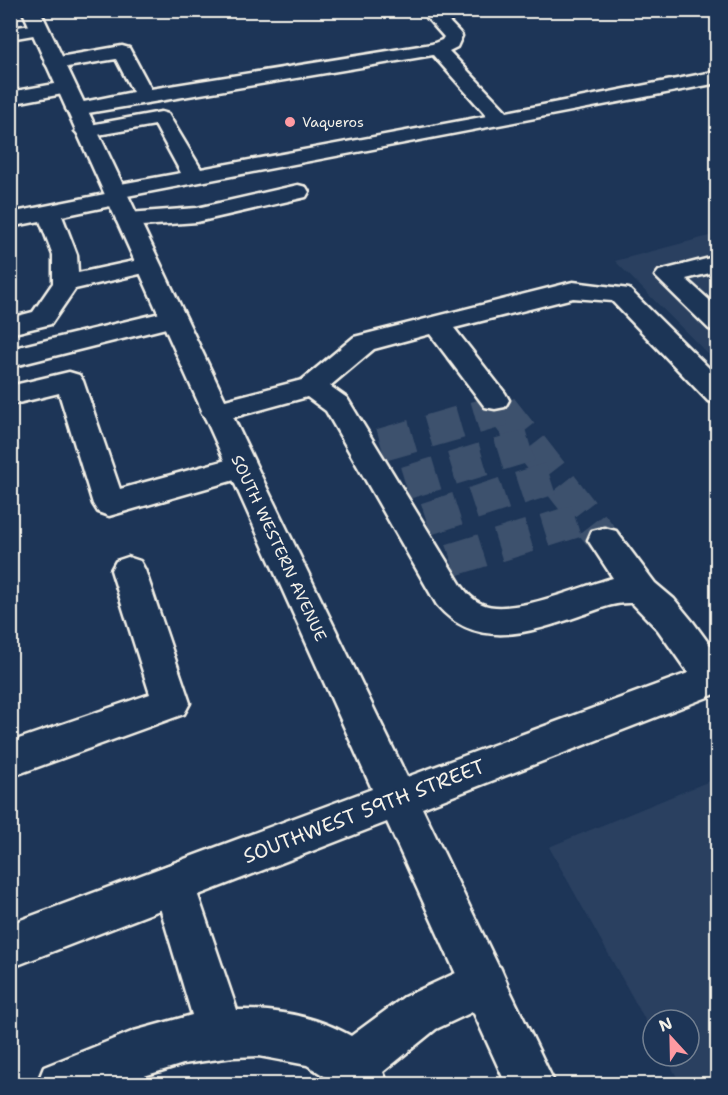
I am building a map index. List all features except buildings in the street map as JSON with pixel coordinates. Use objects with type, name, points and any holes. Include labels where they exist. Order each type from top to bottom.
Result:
[{"type":"main road","name":"SOUTH WESTERN AVENUE","points":[[31,10],[241,467],[531,1084]]},
{"type":"main road","points":[[10,98],[145,96],[437,49],[450,43],[453,36],[428,10]]},
{"type":"main road","points":[[10,34],[39,29]]},
{"type":"main road","points":[[437,49],[502,119]]},
{"type":"main road","points":[[55,63],[122,52],[145,96]]},
{"type":"main road","points":[[10,220],[195,177],[717,77]]},
{"type":"main road","points":[[86,131],[161,117],[195,177]]},
{"type":"main road","points":[[128,220],[197,215],[298,192]]},
{"type":"main road","points":[[10,326],[42,318],[66,284],[65,255],[49,212]]},
{"type":"main road","points":[[713,313],[668,276],[717,263]]},
{"type":"main road","points":[[66,284],[148,265]]},
{"type":"main road","points":[[216,412],[312,387],[364,343],[573,290],[620,294],[717,394]]},
{"type":"main road","points":[[10,358],[172,318]]},
{"type":"main road","points":[[437,325],[495,400]]},
{"type":"main road","points":[[10,396],[69,381],[109,504],[241,467]]},
{"type":"main road","points":[[312,387],[337,405],[373,447],[441,563],[462,610],[482,619],[506,620],[544,613],[618,589],[642,592]]},
{"type":"main road","points":[[604,540],[642,592],[659,606],[715,678]]},
{"type":"main road","points":[[10,760],[171,703],[128,570]]},
{"type":"main road","name":"SOUTHWEST 59TH STREET","points":[[10,946],[715,678]]},
{"type":"main road","points":[[174,884],[221,1034]]},
{"type":"main road","points":[[61,1084],[159,1046],[221,1034],[276,1034],[317,1044],[359,1075],[387,1037],[420,1013],[484,983]]},
{"type":"shaded area","points":[[717,234],[717,363],[615,261]]},
{"type":"shaded area","points":[[717,778],[717,1084],[681,1084],[672,1068],[701,1068],[701,1008],[641,1008],[641,1012],[549,847]]},
{"type":"tunnel","points":[[495,400],[502,409]]},
{"type":"tunnel","points":[[381,445],[503,410]]},
{"type":"tunnel","points":[[503,410],[530,445]]},
{"type":"tunnel","points":[[405,483],[530,445]]},
{"type":"tunnel","points":[[530,445],[555,477]]},
{"type":"tunnel","points":[[426,519],[555,477]]},
{"type":"tunnel","points":[[555,477],[604,540]]},
{"type":"tunnel","points":[[451,560],[586,518]]},
{"type":"place","name":"Vaqueros","points":[[290,122]]}]
